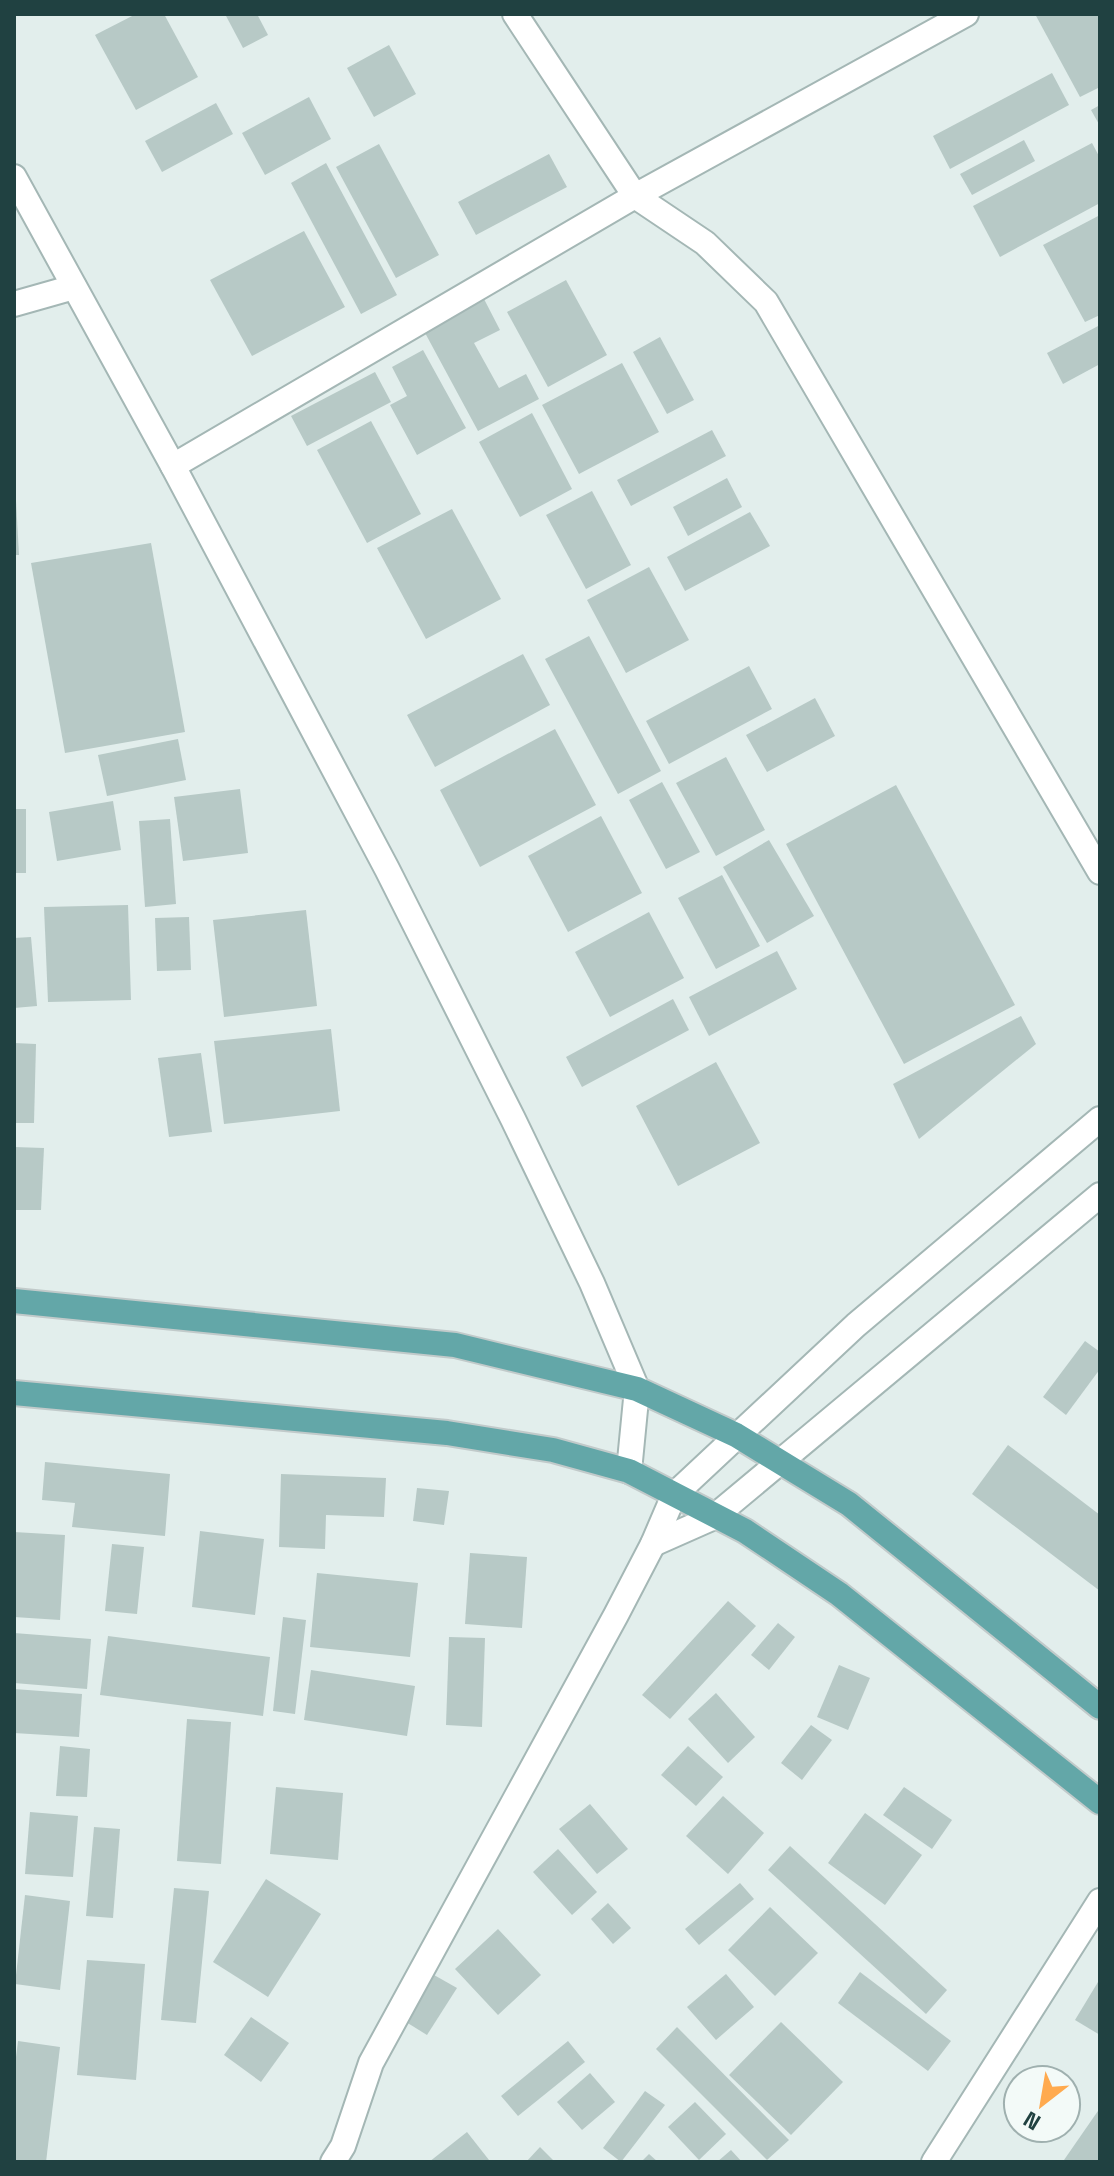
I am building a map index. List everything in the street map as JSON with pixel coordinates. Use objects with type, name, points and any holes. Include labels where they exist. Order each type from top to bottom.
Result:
[{"type":"main road","points":[[14,1301],[455,1345],[637,1389],[736,1435],[849,1504],[1100,1707]]},
{"type":"main road","points":[[14,1393],[447,1433],[553,1450],[629,1471],[745,1531],[839,1594],[1100,1802]]},
{"type":"street","points":[[515,14],[635,196],[705,243],[766,302],[1100,872]]},
{"type":"street","points":[[173,466],[635,196],[966,14]]},
{"type":"street","points":[[14,177],[173,466],[387,869],[592,1283],[637,1389],[629,1471]]},
{"type":"street","points":[[14,304],[74,287]]},
{"type":"street","points":[[333,2162],[343,2146],[371,2063],[653,1544],[674,1495],[856,1325],[1100,1119]]},
{"type":"street","points":[[653,1544],[714,1517],[1100,1195]]},
{"type":"street","points":[[934,2162],[1100,1901]]},
{"type":"building","points":[[136,14],[164,14],[198,77],[136,110],[95,35]]},
{"type":"building","points":[[225,14],[257,14],[268,35],[243,48]]},
{"type":"building","points":[[1035,14],[1100,14],[1100,87],[1080,97]]},
{"type":"building","points":[[389,45],[416,94],[374,117],[347,68]]},
{"type":"building","points":[[1052,73],[1069,105],[950,169],[933,136]]},
{"type":"building","points":[[309,97],[331,139],[265,175],[242,133]]},
{"type":"building","points":[[216,103],[233,134],[162,172],[145,141]]},
{"type":"building","points":[[1100,105],[1100,126],[1091,110]]},
{"type":"building","points":[[1024,140],[1035,161],[972,195],[960,174]]},
{"type":"building","points":[[1092,143],[1100,158],[1100,203],[1000,257],[973,206]]},
{"type":"building","points":[[379,144],[439,255],[396,278],[336,167]]},
{"type":"building","points":[[549,154],[567,187],[476,235],[458,202]]},
{"type":"building","points":[[326,163],[397,295],[361,314],[291,183]]},
{"type":"building","points":[[1100,215],[1100,315],[1085,322],[1043,245]]},
{"type":"building","points":[[304,231],[345,307],[252,356],[210,280]]},
{"type":"building","points":[[566,280],[607,355],[548,387],[507,312]]},
{"type":"building","points":[[484,299],[500,330],[474,343],[499,388],[526,374],[539,399],[478,431],[424,331]]},
{"type":"building","points":[[1100,325],[1100,364],[1063,384],[1047,353]]},
{"type":"building","points":[[660,337],[694,400],[667,414],[633,352]]},
{"type":"building","points":[[423,350],[466,428],[417,455],[390,405],[407,396],[392,367]]},
{"type":"building","points":[[622,363],[659,432],[579,474],[542,405]]},
{"type":"building","points":[[375,372],[391,402],[307,446],[291,416]]},
{"type":"building","points":[[532,413],[572,489],[520,517],[479,442]]},
{"type":"building","points":[[371,421],[421,514],[367,543],[317,450]]},
{"type":"building","points":[[712,430],[726,456],[631,506],[617,480]]},
{"type":"building","points":[[727,478],[742,507],[688,536],[673,507]]},
{"type":"building","points":[[592,491],[631,565],[586,589],[546,515]]},
{"type":"building","points":[[16,501],[19,555],[14,555]]},
{"type":"building","points":[[452,509],[501,599],[426,639],[377,548]]},
{"type":"building","points":[[750,512],[770,546],[685,591],[667,557]]},
{"type":"building","points":[[151,543],[185,732],[65,753],[31,563]]},
{"type":"building","points":[[649,567],[689,640],[626,673],[587,600]]},
{"type":"building","points":[[589,636],[661,771],[618,794],[545,659]]},
{"type":"building","points":[[523,654],[550,705],[435,767],[407,715]]},
{"type":"building","points":[[749,666],[772,709],[669,764],[646,721]]},
{"type":"building","points":[[815,698],[835,736],[767,772],[746,735]]},
{"type":"building","points":[[555,729],[596,805],[480,867],[440,790]]},
{"type":"building","points":[[178,739],[186,780],[107,796],[98,755]]},
{"type":"building","points":[[726,757],[765,830],[716,856],[676,783]]},
{"type":"building","points":[[662,782],[700,852],[666,869],[629,800]]},
{"type":"building","points":[[896,785],[1015,1005],[904,1064],[786,844]]},
{"type":"building","points":[[240,789],[248,853],[183,861],[174,797]]},
{"type":"building","points":[[113,801],[121,850],[57,861],[49,812]]},
{"type":"building","points":[[14,809],[26,809],[26,873],[14,873]]},
{"type":"building","points":[[601,816],[642,893],[568,932],[528,856]]},
{"type":"building","points":[[170,819],[176,904],[145,907],[139,821]]},
{"type":"building","points":[[769,840],[814,916],[767,943],[723,867]]},
{"type":"building","points":[[722,875],[760,946],[716,969],[678,898]]},
{"type":"building","points":[[128,905],[131,1000],[48,1002],[44,907]]},
{"type":"building","points":[[306,910],[317,1006],[224,1017],[213,920]]},
{"type":"building","points":[[649,912],[684,978],[610,1017],[575,952]]},
{"type":"building","points":[[189,917],[191,970],[157,971],[155,918]]},
{"type":"building","points":[[31,937],[37,1006],[14,1008],[14,938]]},
{"type":"building","points":[[777,951],[797,989],[709,1036],[689,997]]},
{"type":"building","points":[[673,999],[689,1030],[582,1087],[566,1057]]},
{"type":"building","points":[[1021,1016],[1036,1044],[919,1139],[893,1084]]},
{"type":"building","points":[[331,1029],[340,1111],[224,1124],[214,1041]]},
{"type":"building","points":[[14,1043],[36,1044],[34,1123],[14,1123]]},
{"type":"building","points":[[201,1053],[212,1132],[169,1137],[158,1058]]},
{"type":"building","points":[[716,1062],[760,1143],[678,1186],[636,1106]]},
{"type":"building","points":[[14,1147],[44,1148],[41,1210],[14,1210]]},
{"type":"building","points":[[1085,1341],[1100,1352],[1100,1369],[1066,1415],[1043,1397]]},
{"type":"building","points":[[1008,1445],[1100,1515],[1100,1591],[972,1494]]},
{"type":"building","points":[[45,1462],[170,1474],[165,1536],[72,1527],[75,1503],[42,1500]]},
{"type":"building","points":[[281,1474],[386,1478],[384,1517],[326,1515],[325,1549],[279,1547]]},
{"type":"building","points":[[417,1488],[449,1491],[444,1525],[413,1521]]},
{"type":"building","points":[[200,1531],[264,1539],[255,1615],[192,1607]]},
{"type":"building","points":[[14,1532],[65,1535],[60,1620],[14,1617]]},
{"type":"building","points":[[112,1544],[144,1547],[137,1614],[105,1611]]},
{"type":"building","points":[[470,1553],[527,1557],[522,1628],[465,1624]]},
{"type":"building","points":[[317,1573],[418,1583],[410,1657],[310,1647]]},
{"type":"building","points":[[728,1601],[756,1626],[670,1719],[642,1695]]},
{"type":"building","points":[[283,1617],[306,1620],[295,1714],[273,1711]]},
{"type":"building","points":[[778,1623],[795,1637],[769,1670],[751,1655]]},
{"type":"building","points":[[14,1633],[91,1639],[87,1689],[14,1683]]},
{"type":"building","points":[[108,1636],[270,1657],[263,1716],[100,1695]]},
{"type":"building","points":[[449,1637],[485,1638],[482,1727],[446,1725]]},
{"type":"building","points":[[839,1665],[870,1678],[848,1730],[817,1717]]},
{"type":"building","points":[[311,1670],[415,1686],[407,1736],[304,1720]]},
{"type":"building","points":[[14,1689],[82,1694],[79,1737],[14,1733]]},
{"type":"building","points":[[716,1693],[755,1737],[728,1763],[688,1719]]},
{"type":"building","points":[[187,1719],[231,1722],[221,1864],[177,1861]]},
{"type":"building","points":[[811,1725],[832,1740],[802,1780],[781,1763]]},
{"type":"building","points":[[60,1746],[90,1749],[87,1797],[56,1796]]},
{"type":"building","points":[[688,1746],[723,1777],[696,1806],[661,1775]]},
{"type":"building","points":[[276,1787],[343,1793],[338,1860],[270,1854]]},
{"type":"building","points":[[904,1787],[952,1820],[932,1849],[883,1815]]},
{"type":"building","points":[[723,1796],[764,1833],[728,1874],[686,1836]]},
{"type":"building","points":[[590,1804],[628,1849],[597,1874],[559,1829]]},
{"type":"building","points":[[30,1812],[78,1816],[73,1877],[25,1874]]},
{"type":"building","points":[[865,1813],[922,1855],[885,1905],[828,1863]]},
{"type":"building","points":[[94,1827],[120,1829],[113,1918],[86,1916]]},
{"type":"building","points":[[790,1846],[947,1990],[926,2014],[768,1870]]},
{"type":"building","points":[[558,1849],[597,1892],[572,1915],[533,1872]]},
{"type":"building","points":[[266,1879],[321,1914],[268,1997],[213,1962]]},
{"type":"building","points":[[740,1883],[754,1899],[699,1945],[685,1929]]},
{"type":"building","points":[[174,1888],[209,1891],[196,2023],[161,2020]]},
{"type":"building","points":[[25,1895],[70,1901],[60,1990],[15,1984]]},
{"type":"building","points":[[608,1903],[631,1928],[613,1944],[591,1919]]},
{"type":"building","points":[[770,1907],[818,1953],[775,1996],[728,1950]]},
{"type":"building","points":[[498,1929],[541,1975],[498,2015],[455,1969]]},
{"type":"building","points":[[87,1960],[145,1964],[136,2080],[77,2075]]},
{"type":"building","points":[[427,1971],[457,1988],[427,2035],[398,2017]]},
{"type":"building","points":[[860,1972],[951,2041],[928,2071],[838,2003]]},
{"type":"building","points":[[726,1974],[754,2007],[716,2040],[687,2007]]},
{"type":"building","points":[[1100,1983],[1100,2035],[1075,2020]]},
{"type":"building","points":[[251,2017],[289,2043],[261,2082],[224,2055]]},
{"type":"building","points":[[781,2022],[843,2082],[791,2135],[729,2075]]},
{"type":"building","points":[[677,2027],[789,2140],[767,2160],[656,2049]]},
{"type":"building","points":[[18,2041],[60,2047],[46,2162],[14,2162],[14,2073]]},
{"type":"building","points":[[568,2041],[585,2062],[518,2116],[501,2096]]},
{"type":"building","points":[[590,2073],[615,2102],[582,2130],[557,2102]]},
{"type":"building","points":[[645,2091],[665,2105],[621,2162],[603,2148]]},
{"type":"building","points":[[695,2102],[726,2134],[699,2160],[668,2127]]},
{"type":"building","points":[[1100,2108],[1100,2162],[1064,2160],[1075,2144],[1082,2144],[1082,2134]]},
{"type":"building","points":[[467,2132],[489,2160],[429,2162]]},
{"type":"building","points":[[540,2147],[555,2162],[526,2162]]},
{"type":"building","points":[[731,2150],[742,2162],[717,2162]]},
{"type":"building","points":[[649,2154],[658,2162],[641,2162]]}]
